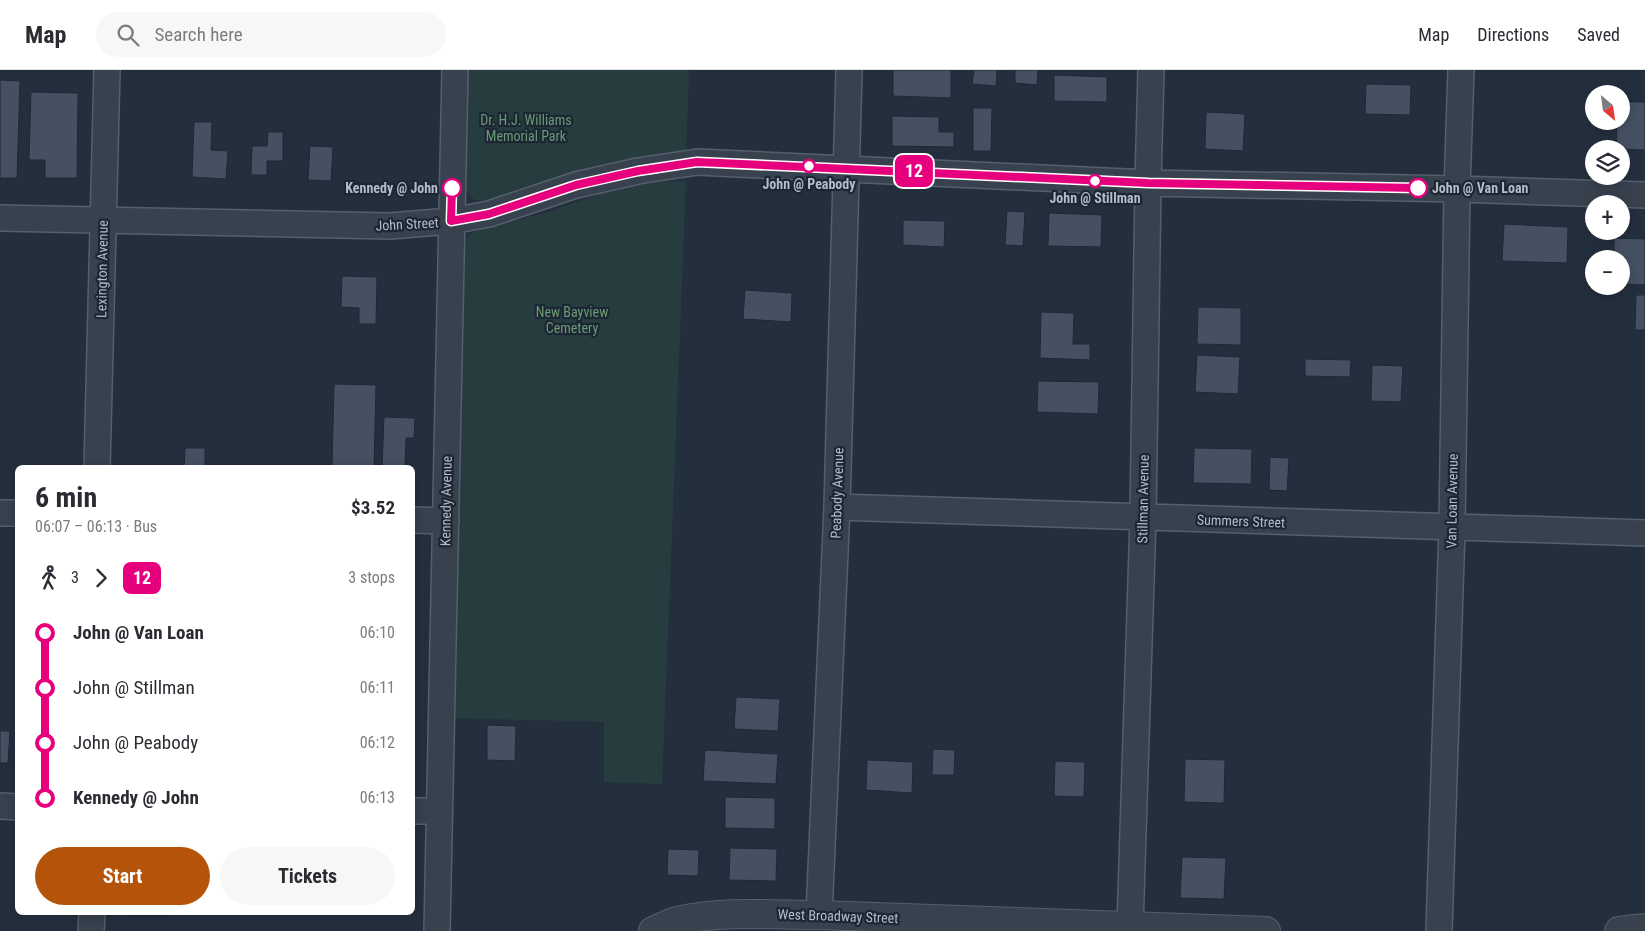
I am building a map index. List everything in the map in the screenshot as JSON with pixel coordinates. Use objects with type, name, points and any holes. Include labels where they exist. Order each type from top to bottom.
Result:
[{"type":"street","name":"Lexington Avenue","points":[[97,465],[106,70]]},
{"type":"street","name":"Kennedy Avenue","points":[[437,931],[455,70]]},
{"type":"street","name":"Peabody Avenue","points":[[819,915],[837,507],[849,70]]},
{"type":"street","name":"Stillman Avenue","points":[[1130,927],[1143,518],[1151,70]]},
{"type":"street","name":"Van Loan Avenue","points":[[1439,931],[1452,528],[1457,189],[1461,70]]},
{"type":"street","name":"John Street","points":[[0,218],[390,226],[451,221],[489,214],[576,185],[638,171],[697,162],[1148,183],[1645,195]]},
{"type":"street","name":"Summers Street","points":[[837,507],[1645,533]]},
{"type":"street","points":[[0,512],[15,513]]},
{"type":"street","points":[[415,520],[446,520]]},
{"type":"street","points":[[0,806],[15,807]]},
{"type":"street","points":[[415,811],[439,811]]},
{"type":"street","points":[[92,915],[92,931]]},
{"type":"street","name":"West Broadway Street","points":[[653,931],[677,921],[712,915],[819,915],[1266,931]]},
{"type":"street","points":[[1619,931],[1645,928]]},
{"type":"green space","name":"Dr. H.J. Williams Memorial Park","points":[[468,70],[689,70],[686,154],[637,159],[613,164],[493,199],[473,199],[466,189]]},
{"type":"green space","name":"New Bayview Cemetery","points":[[686,181],[662,784],[604,782],[604,722],[453,718],[465,240],[472,232],[548,212],[602,193],[659,182]]},
{"type":"building","points":[[893,70],[951,70],[951,98],[893,96]]},
{"type":"building","points":[[974,70],[997,70],[996,86],[972,84]]},
{"type":"building","points":[[1015,70],[1038,70],[1037,85],[1015,83]]},
{"type":"building","points":[[1054,75],[1107,77],[1107,102],[1054,101]]},
{"type":"building","points":[[0,80],[20,81],[17,178],[0,178]]},
{"type":"building","points":[[1366,84],[1411,85],[1410,115],[1365,114]]},
{"type":"building","points":[[31,92],[78,93],[77,178],[45,178],[45,160],[29,160]]},
{"type":"building","points":[[1630,102],[1645,102],[1645,150],[1630,149],[1630,140],[1616,140],[1617,130],[1630,130]]},
{"type":"building","points":[[973,108],[992,108],[991,151],[973,151]]},
{"type":"building","points":[[1206,112],[1245,114],[1243,151],[1205,149]]},
{"type":"building","points":[[892,116],[939,117],[939,132],[954,132],[954,147],[892,146]]},
{"type":"building","points":[[194,122],[212,122],[211,150],[228,151],[226,179],[192,177]]},
{"type":"building","points":[[268,132],[283,132],[283,161],[267,161],[267,175],[251,175],[252,146],[267,146]]},
{"type":"building","points":[[310,146],[333,147],[331,181],[308,180]]},
{"type":"building","points":[[1007,211],[1025,212],[1023,246],[1005,245]]},
{"type":"building","points":[[1049,213],[1102,215],[1101,247],[1048,246]]},
{"type":"building","points":[[903,220],[945,221],[944,247],[903,245]]},
{"type":"building","points":[[1504,224],[1568,227],[1567,263],[1502,261]]},
{"type":"building","points":[[1645,239],[1645,285],[1630,284],[1630,250],[1614,250],[1614,240]]},
{"type":"building","points":[[342,276],[377,277],[376,324],[359,324],[359,308],[341,307]]},
{"type":"building","points":[[745,290],[792,293],[791,322],[743,319]]},
{"type":"building","points":[[1636,295],[1645,295],[1645,330],[1635,330]]},
{"type":"building","points":[[1198,307],[1241,308],[1241,345],[1197,344]]},
{"type":"building","points":[[1041,312],[1074,313],[1073,344],[1090,344],[1090,360],[1040,358]]},
{"type":"building","points":[[1197,355],[1240,357],[1238,394],[1195,392]]},
{"type":"building","points":[[1305,359],[1351,360],[1350,377],[1305,376]]},
{"type":"building","points":[[1372,365],[1403,366],[1401,402],[1371,401]]},
{"type":"building","points":[[1038,381],[1099,382],[1098,414],[1037,412]]},
{"type":"building","points":[[334,384],[376,385],[374,465],[332,465]]},
{"type":"building","points":[[384,417],[415,418],[414,438],[406,438],[405,465],[382,465]]},
{"type":"building","points":[[185,448],[205,448],[205,465],[184,465]]},
{"type":"building","points":[[1194,448],[1252,449],[1251,484],[1193,483]]},
{"type":"building","points":[[1270,457],[1289,458],[1287,491],[1269,490]]},
{"type":"building","points":[[736,697],[780,699],[778,731],[734,729]]},
{"type":"building","points":[[487,725],[516,726],[515,761],[487,760]]},
{"type":"building","points":[[0,731],[10,731],[8,763],[0,763]]},
{"type":"building","points":[[933,749],[955,750],[954,775],[932,775]]},
{"type":"building","points":[[705,750],[778,754],[776,784],[703,781]]},
{"type":"building","points":[[1185,759],[1225,760],[1224,803],[1184,802]]},
{"type":"building","points":[[867,760],[913,762],[912,793],[866,790]]},
{"type":"building","points":[[1055,761],[1085,762],[1084,797],[1054,796]]},
{"type":"building","points":[[725,797],[775,798],[775,829],[725,828]]},
{"type":"building","points":[[730,848],[777,849],[776,881],[729,880]]},
{"type":"building","points":[[668,849],[699,850],[698,876],[667,875]]},
{"type":"building","points":[[1182,857],[1226,858],[1224,899],[1180,898]]},
{"type":"bus line","name":"12","points":[[452,188],[451,221],[489,214],[576,185],[638,171],[697,162],[1148,183],[1418,188]]},
{"type":"place","name":"John @ Peabody","points":[[809,166]]},
{"type":"place","name":"John @ Stillman","points":[[1095,181]]},
{"type":"place","name":"Kennedy @ John","points":[[452,188]]},
{"type":"place","name":"John @ Van Loan","points":[[1418,188]]}]
